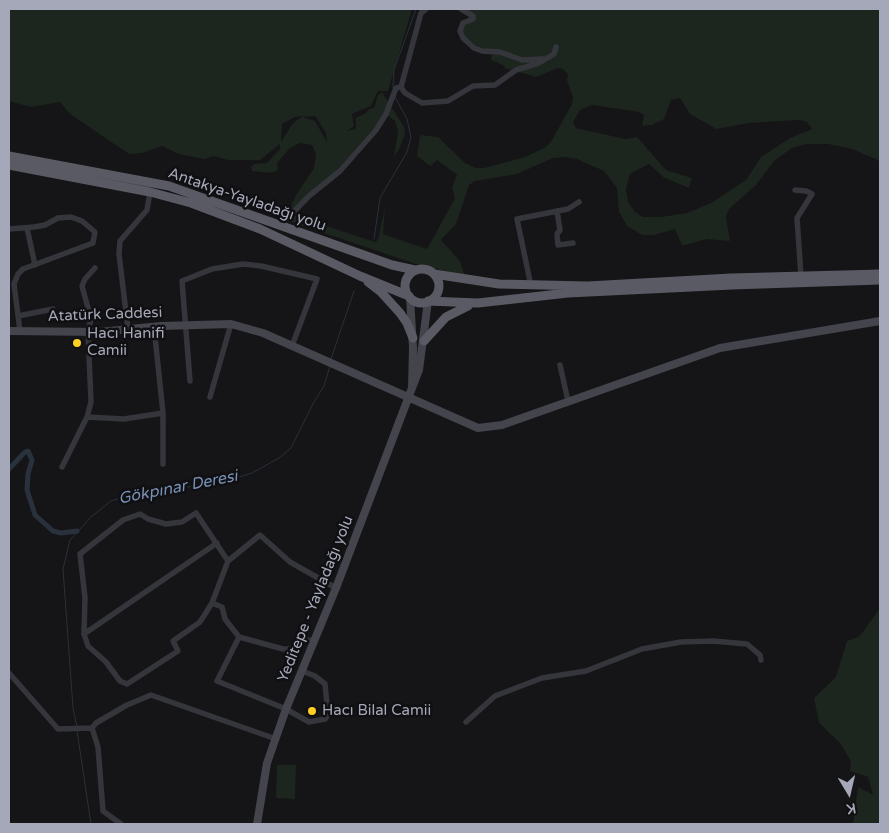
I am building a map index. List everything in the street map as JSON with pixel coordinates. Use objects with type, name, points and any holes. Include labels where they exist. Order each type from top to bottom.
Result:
[{"type":"highway","name":"Antakya-Yayladağı yolu","points":[[9,156],[168,186],[392,265],[415,270]]},
{"type":"highway","name":"Antakya-Yayladağı yolu","points":[[9,165],[178,198],[235,219],[360,276],[409,296]]},
{"type":"highway","points":[[880,274],[596,286],[532,286],[479,282],[434,274],[425,269],[415,270],[406,282],[409,296],[416,301],[478,303],[568,294],[732,284],[880,280]]},
{"type":"highway","points":[[428,301],[438,290],[438,282],[434,274]]},
{"type":"highway","points":[[360,276],[381,292],[400,313],[407,322],[413,338]]},
{"type":"highway","points":[[424,342],[446,317],[462,307],[478,303]]},
{"type":"main road","name":"Yeditepe - Yayladağı yolu","points":[[409,296],[413,338],[412,388]]},
{"type":"main road","name":"Yeditepe - Yayladağı yolu","points":[[257,824],[267,763],[419,370],[428,301]]},
{"type":"main road","name":"Atatürk Caddesi","points":[[9,331],[88,331],[154,326],[231,324],[252,329],[478,428],[502,425],[720,348],[880,321]]},
{"type":"street","points":[[281,225],[309,196],[340,171],[372,136],[386,114],[391,98],[398,88],[422,13],[426,9]]},
{"type":"street","points":[[461,9],[471,14],[473,18],[463,23],[460,34],[476,49],[500,52],[522,60],[550,57]]},
{"type":"street","points":[[398,88],[422,103],[444,102],[459,96],[474,85],[497,84],[516,70],[535,65],[550,57],[556,47]]},
{"type":"street","points":[[795,190],[806,191],[812,194],[797,218],[801,276]]},
{"type":"street","points":[[128,329],[120,260],[120,241],[147,210],[150,192]]},
{"type":"street","points":[[532,286],[517,219],[572,207],[579,202]]},
{"type":"street","points":[[557,211],[560,230],[557,234],[558,245],[573,243]]},
{"type":"street","points":[[9,229],[45,225],[58,218],[72,217],[82,221],[94,232],[92,243],[23,269],[16,277],[14,284],[20,331]]},
{"type":"street","points":[[27,228],[34,265]]},
{"type":"street","points":[[190,381],[182,281],[212,269],[243,264],[317,279],[292,346]]},
{"type":"street","points":[[62,467],[87,417],[91,402],[88,331],[91,319],[82,286],[85,279],[95,268]]},
{"type":"street","points":[[18,316],[53,309]]},
{"type":"street","points":[[210,397],[231,324]]},
{"type":"street","points":[[154,326],[163,413],[163,464]]},
{"type":"street","points":[[560,365],[568,402]]},
{"type":"street","points":[[87,417],[124,419],[163,413]]},
{"type":"street","points":[[228,561],[218,543],[196,513],[182,522],[166,524],[148,519],[140,514],[122,520],[80,554],[85,590],[84,634],[88,646],[106,662],[120,681],[128,684],[178,651],[173,641],[200,622],[212,603],[228,561],[260,535],[290,562],[336,588]]},
{"type":"street","points":[[84,634],[218,543]]},
{"type":"street","points":[[212,603],[222,607],[225,619],[239,637],[283,649],[293,649],[299,639],[315,641]]},
{"type":"street","points":[[239,637],[217,681],[286,710],[309,722],[326,719],[328,714],[324,684],[315,676],[302,671]]},
{"type":"street","points":[[466,722],[495,696],[542,678],[586,671],[642,649],[681,642],[713,641],[747,644],[760,655],[761,660]]},
{"type":"street","points":[[9,673],[58,729],[90,727],[127,705],[151,695],[276,739]]},
{"type":"street","points":[[90,727],[98,747],[103,810],[122,824]]},
{"type":"shaded area","points":[[9,9],[412,9],[388,91],[378,91],[371,106],[352,114],[354,126],[347,131],[356,129],[356,118],[366,113],[369,109],[374,108],[378,95],[382,92],[404,127],[405,134],[399,149],[394,157],[398,132],[395,121],[386,114],[333,175],[293,215],[375,242],[378,240],[385,207],[383,234],[427,249],[455,198],[452,187],[457,175],[437,160],[430,166],[417,156],[420,135],[438,137],[465,163],[476,168],[484,168],[525,157],[546,147],[552,140],[572,104],[573,97],[567,81],[568,74],[563,69],[558,68],[536,77],[504,68],[505,66],[491,60],[492,51],[484,51],[466,42],[460,28],[472,19],[461,9],[880,9],[880,161],[852,149],[828,144],[806,144],[792,148],[774,161],[756,185],[729,209],[726,217],[730,241],[707,239],[682,245],[675,229],[654,235],[642,235],[627,226],[619,212],[617,188],[604,171],[577,159],[553,158],[517,174],[475,181],[469,185],[456,224],[441,240],[460,261],[465,276],[419,265],[285,220],[296,195],[314,168],[316,154],[312,145],[300,143],[290,148],[277,163],[278,171],[270,173],[252,171],[251,167],[254,164],[267,163],[280,149],[280,144],[260,160],[228,160],[214,156],[204,159],[179,154],[162,146],[143,153],[129,154],[70,114],[60,102],[31,107],[9,101]],"holes":[[[680,98],[690,114],[716,129],[749,123],[799,120],[807,122],[812,129],[790,138],[761,157],[746,180],[711,203],[687,213],[661,217],[643,217],[635,212],[628,202],[626,189],[630,174],[649,164],[663,177],[689,188],[692,178],[666,170],[637,137],[625,139],[576,128],[573,122],[580,110],[592,105],[639,112],[644,115],[642,126],[652,125],[664,119],[671,100]],[[303,116],[293,123],[281,142],[282,124],[295,117]],[[315,116],[326,133],[327,142],[315,121],[303,117]]]},
{"type":"shaded area","points":[[880,608],[880,824],[853,824],[858,787],[873,795],[868,777],[850,771],[851,762],[841,744],[819,723],[814,698],[836,677],[847,641],[860,636]]},
{"type":"shaded area","points":[[277,765],[296,765],[295,799],[276,798]]},
{"type":"waterway","name":"Gökpınar Deresi","points":[[393,88],[394,70],[416,9]]},
{"type":"waterway","name":"Gökpınar Deresi","points":[[374,239],[380,198],[407,152],[411,137],[407,119],[395,97]]},
{"type":"waterway","name":"Gökpınar Deresi","points":[[331,359],[354,291]]},
{"type":"waterway","name":"Gökpınar Deresi","points":[[77,727],[73,708],[63,569],[70,540],[91,517],[111,501],[136,493],[220,483],[252,473],[279,458],[291,448],[324,386],[330,366]]},
{"type":"waterway","points":[[9,469],[28,451],[32,460],[28,474],[27,490],[35,515],[53,531],[61,533],[77,531]]},
{"type":"waterway","name":"Gökpınar Deresi","points":[[77,731],[91,824]]},
{"type":"place","name":"Hacı Hanifi Camii","points":[[77,343]]},
{"type":"place","name":"Hacı Bilal Camii","points":[[312,711]]}]
